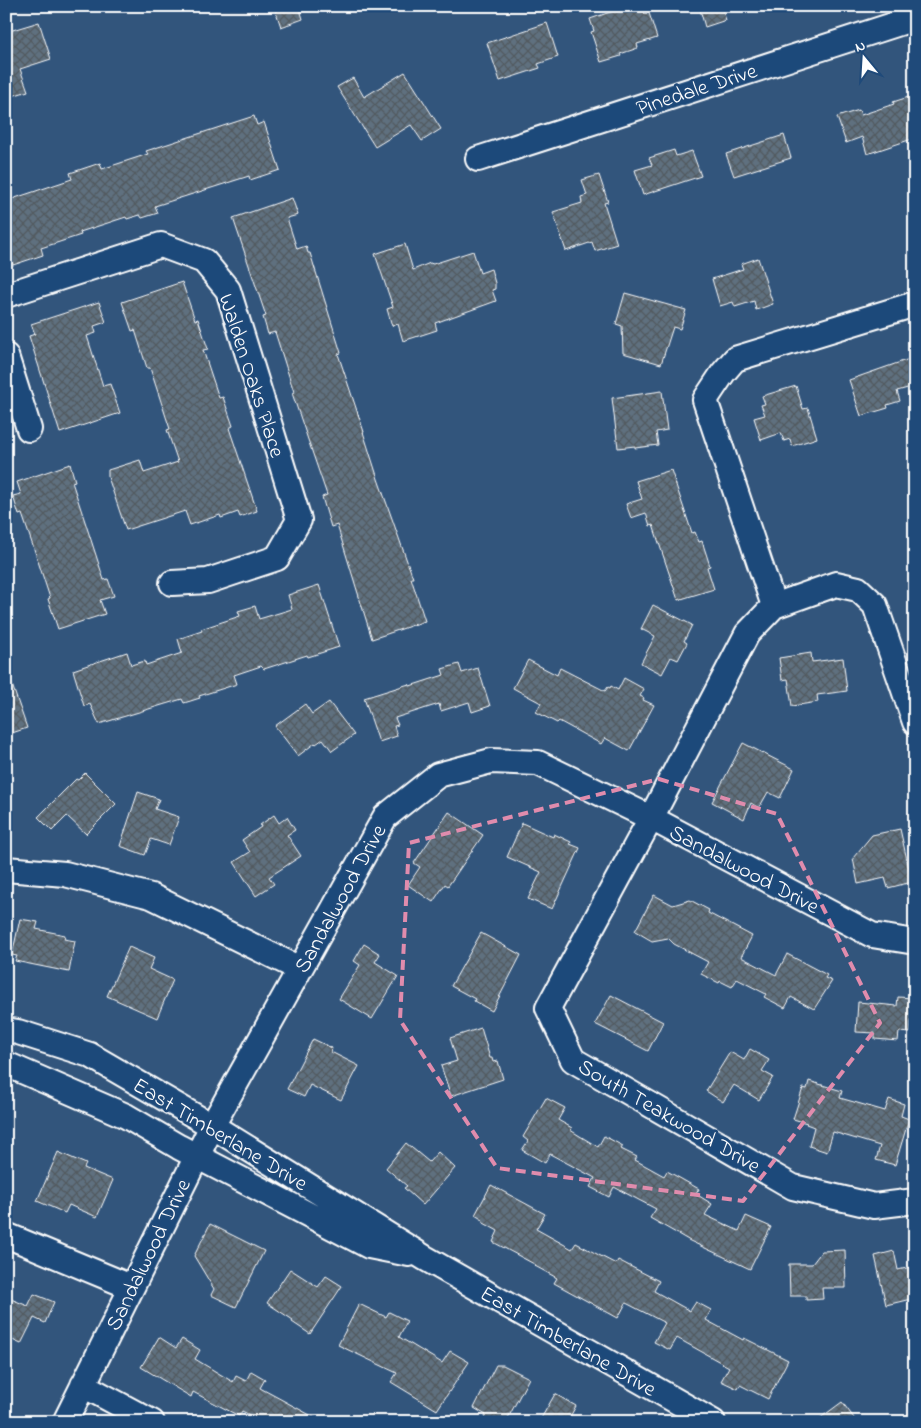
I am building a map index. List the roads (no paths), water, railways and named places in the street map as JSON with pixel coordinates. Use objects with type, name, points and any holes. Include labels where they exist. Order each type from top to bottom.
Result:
[{"type":"street","name":"Pinedale Drive","points":[[478,159],[915,18]]},
{"type":"street","name":"Walden Oaks Place","points":[[6,295],[161,245],[204,261],[228,290],[299,520],[278,558],[208,581],[172,582]]},
{"type":"street","points":[[774,606],[705,400],[735,359],[915,304]]},
{"type":"street","points":[[6,356],[29,429]]},
{"type":"street","points":[[651,818],[747,634],[774,606],[836,584],[858,589],[875,605],[915,722]]},
{"type":"street","name":"Sandalwood Drive","points":[[65,1422],[196,1156],[385,816],[438,775],[491,761],[538,763],[651,818],[872,935],[915,942]]},
{"type":"street","name":"South Teakwood Drive","points":[[651,818],[548,1008],[573,1060],[793,1187],[874,1206],[915,1201]]},
{"type":"street","points":[[6,869],[65,874],[151,896],[300,969]]},
{"type":"street","name":"East Timberlane Drive","points":[[6,1030],[18,1032],[90,1055],[212,1126],[425,1258],[713,1422]]},
{"type":"street","name":"East Timberlane Drive","points":[[6,1064],[126,1116],[196,1156],[369,1246],[425,1258]]},
{"type":"street","points":[[6,1235],[131,1286]]},
{"type":"street","points":[[83,1385],[152,1422]]}]
